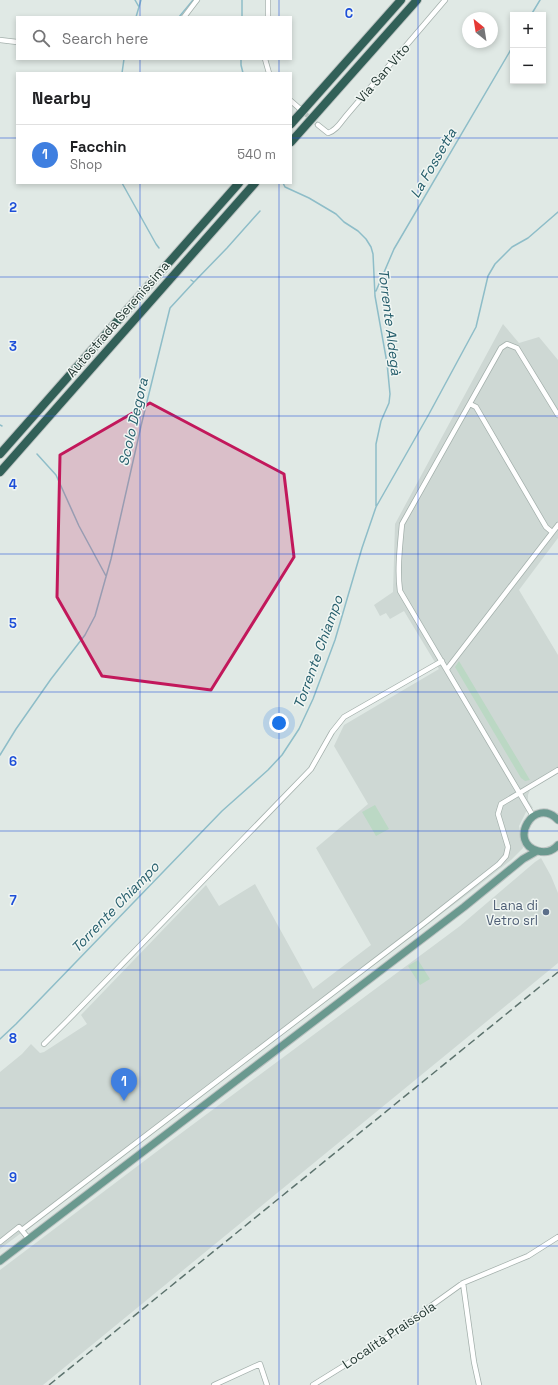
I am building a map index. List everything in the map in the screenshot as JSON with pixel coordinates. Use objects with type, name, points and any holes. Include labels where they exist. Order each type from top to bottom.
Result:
[{"type":"highway","points":[[292,123],[401,0]]},
{"type":"highway","points":[[292,141],[417,0]]},
{"type":"highway","name":"Autostrada Serenissima","points":[[0,454],[238,184]]},
{"type":"highway","name":"Autostrada Serenissima","points":[[0,472],[254,184]]},
{"type":"main road","points":[[558,812],[553,814],[542,813],[533,816],[525,825],[524,837],[531,848],[537,851],[549,851],[558,845]]},
{"type":"main road","points":[[547,814],[552,815],[558,820]]},
{"type":"main road","points":[[511,869],[523,856],[527,843]]},
{"type":"main road","points":[[0,1261],[464,907],[523,859],[537,851]]},
{"type":"street","points":[[185,16],[197,0]]},
{"type":"street","points":[[268,0],[268,16]]},
{"type":"street","name":"Via San Vito","points":[[318,125],[328,133],[332,132],[445,0]]},
{"type":"street","points":[[0,40],[16,42]]},
{"type":"street","points":[[265,60],[269,72]]},
{"type":"street","points":[[292,102],[299,108]]},
{"type":"street","points":[[533,816],[400,591],[399,582],[402,524],[501,348],[507,344],[517,348],[558,415]]},
{"type":"street","points":[[470,404],[476,407],[546,527],[552,532]]},
{"type":"street","points":[[447,669],[558,525]]},
{"type":"street","points":[[44,1044],[311,769],[332,732],[344,717],[442,661]]},
{"type":"street","points":[[22,1230],[499,864],[506,856],[508,847],[498,814],[501,804],[558,770]]},
{"type":"street","points":[[0,1242],[19,1227],[29,1239]]},
{"type":"street","name":"Località Praissola","points":[[313,1385],[371,1349],[463,1283],[528,1256],[558,1237]]},
{"type":"street","points":[[463,1283],[474,1362],[479,1385]]},
{"type":"street","points":[[214,1385],[260,1364],[267,1385]]},
{"type":"highlighted area","points":[[150,403],[284,474],[294,557],[211,690],[102,676],[57,597],[60,455]]},
{"type":"shaded area","points":[[503,324],[519,343],[539,337],[558,360],[558,538],[519,590],[558,655],[558,773],[530,790],[528,800],[533,808],[526,812],[519,826],[523,848],[511,860],[469,893],[0,1249],[0,1072],[22,1054],[31,1044],[40,1053],[44,1052],[87,1024],[81,1015],[206,885],[219,906],[255,884],[313,989],[371,945],[316,848],[368,804],[334,746],[344,725],[439,669],[404,611],[390,619],[386,613],[380,616],[374,605],[393,592],[395,524]]},
{"type":"shaded area","points":[[541,858],[558,893],[558,963],[43,1385],[0,1385],[0,1270],[460,926]]},
{"type":"green space","points":[[459,661],[530,780],[525,781],[521,778],[455,667]]},
{"type":"green space","points":[[375,805],[389,829],[376,836],[362,812]]},
{"type":"green space","points":[[418,960],[430,979],[420,985],[408,966]]},
{"type":"waterway","name":"Scolo Degora","points":[[135,0],[139,7]]},
{"type":"waterway","name":"Scolo Degora","points":[[136,16],[141,0]]},
{"type":"waterway","points":[[180,16],[193,0]]},
{"type":"waterway","name":"Torrente Aldegà","points":[[242,0],[242,16]]},
{"type":"waterway","name":"La Fossetta","points":[[533,12],[540,0]]},
{"type":"waterway","name":"La Fossetta","points":[[376,291],[394,249],[512,48]]},
{"type":"waterway","name":"Scolo Degora","points":[[122,72],[124,60]]},
{"type":"waterway","name":"Torrente Aldegà","points":[[241,60],[243,72]]},
{"type":"waterway","name":"Scolo Degora","points":[[123,184],[159,248]]},
{"type":"waterway","name":"Torrente Aldegà","points":[[284,184],[285,187],[309,198],[336,214],[344,222],[358,231],[371,247],[373,254],[375,296],[387,363],[390,394],[389,403],[381,421],[376,444],[376,506]]},
{"type":"waterway","points":[[194,282],[260,211]]},
{"type":"waterway","name":"Torrente Chiampo","points":[[0,1039],[222,811],[268,770],[282,755],[299,729],[313,699],[335,640],[362,548],[376,507],[476,327],[488,276],[495,264],[512,247],[528,238],[558,212]]},
{"type":"waterway","name":"Scolo Degora","points":[[0,755],[16,729],[51,679],[85,635],[95,616],[111,559],[141,426],[170,308],[194,282],[191,280]]},
{"type":"waterway","points":[[37,454],[56,475],[79,526],[106,576]]},
{"type":"tunnel","points":[[301,110],[318,125]]},
{"type":"railway","points":[[49,1385],[558,972]]},
{"type":"place","name":"Lana di Vetro srl","points":[[546,912]]},
{"type":"place","name":"Facchin","points":[[124,1101]]}]
